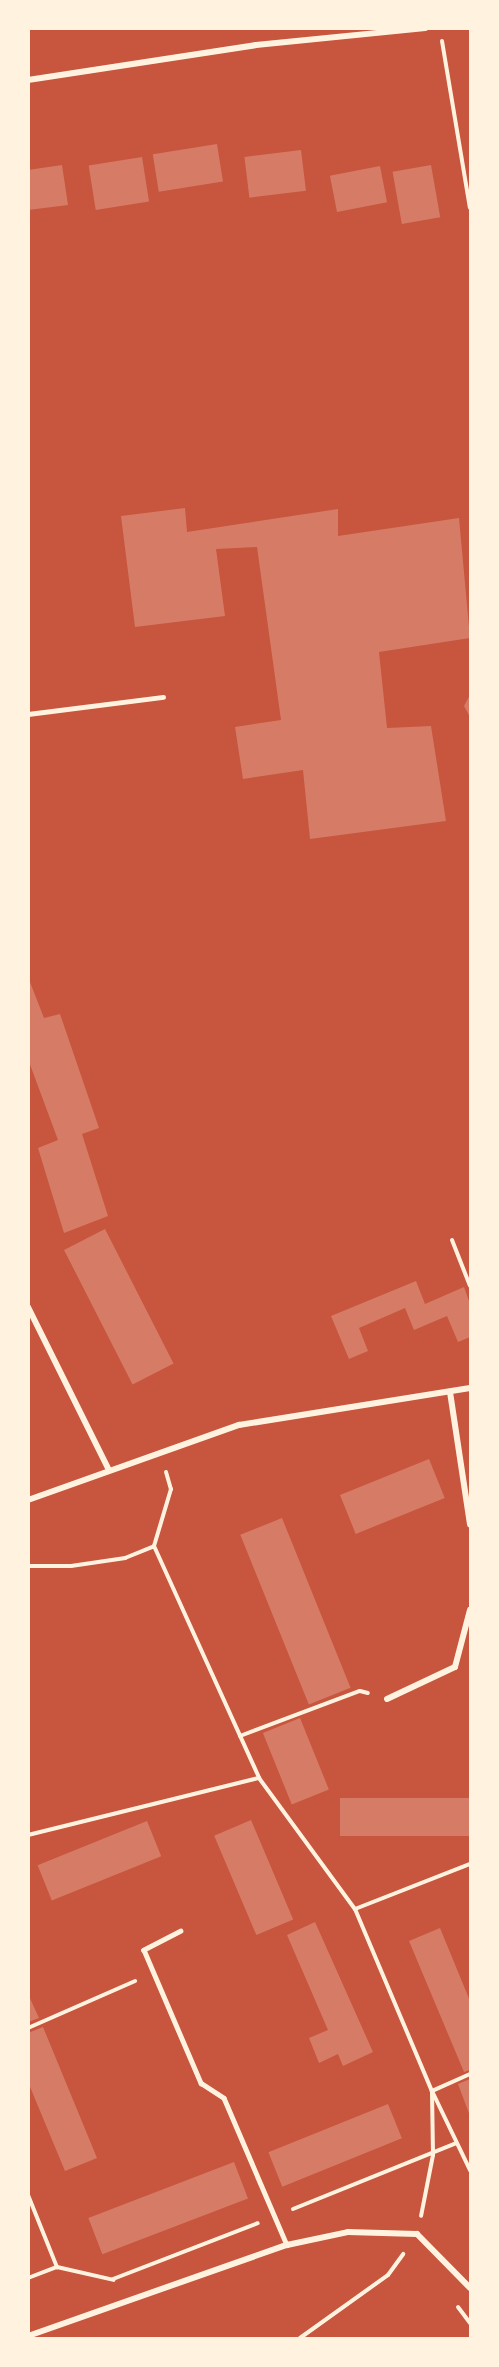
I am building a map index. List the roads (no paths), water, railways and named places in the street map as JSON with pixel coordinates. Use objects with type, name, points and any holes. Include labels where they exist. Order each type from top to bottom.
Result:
[{"type":"street","points":[[28,80],[256,45],[425,28]]},
{"type":"street","points":[[28,1307],[108,1468]]},
{"type":"street","points":[[28,1500],[108,1468],[239,1425],[471,1388]]},
{"type":"street","points":[[450,1392],[471,1524]]},
{"type":"street","points":[[387,1699],[456,1667],[471,1610]]},
{"type":"street","points":[[28,2336],[122,2300],[287,2245],[348,2232],[417,2234],[471,2288]]},
{"type":"lane","points":[[28,714],[163,697]]},
{"type":"lane","points":[[181,1931],[144,1950],[201,2083],[224,2098],[287,2245]]}]
